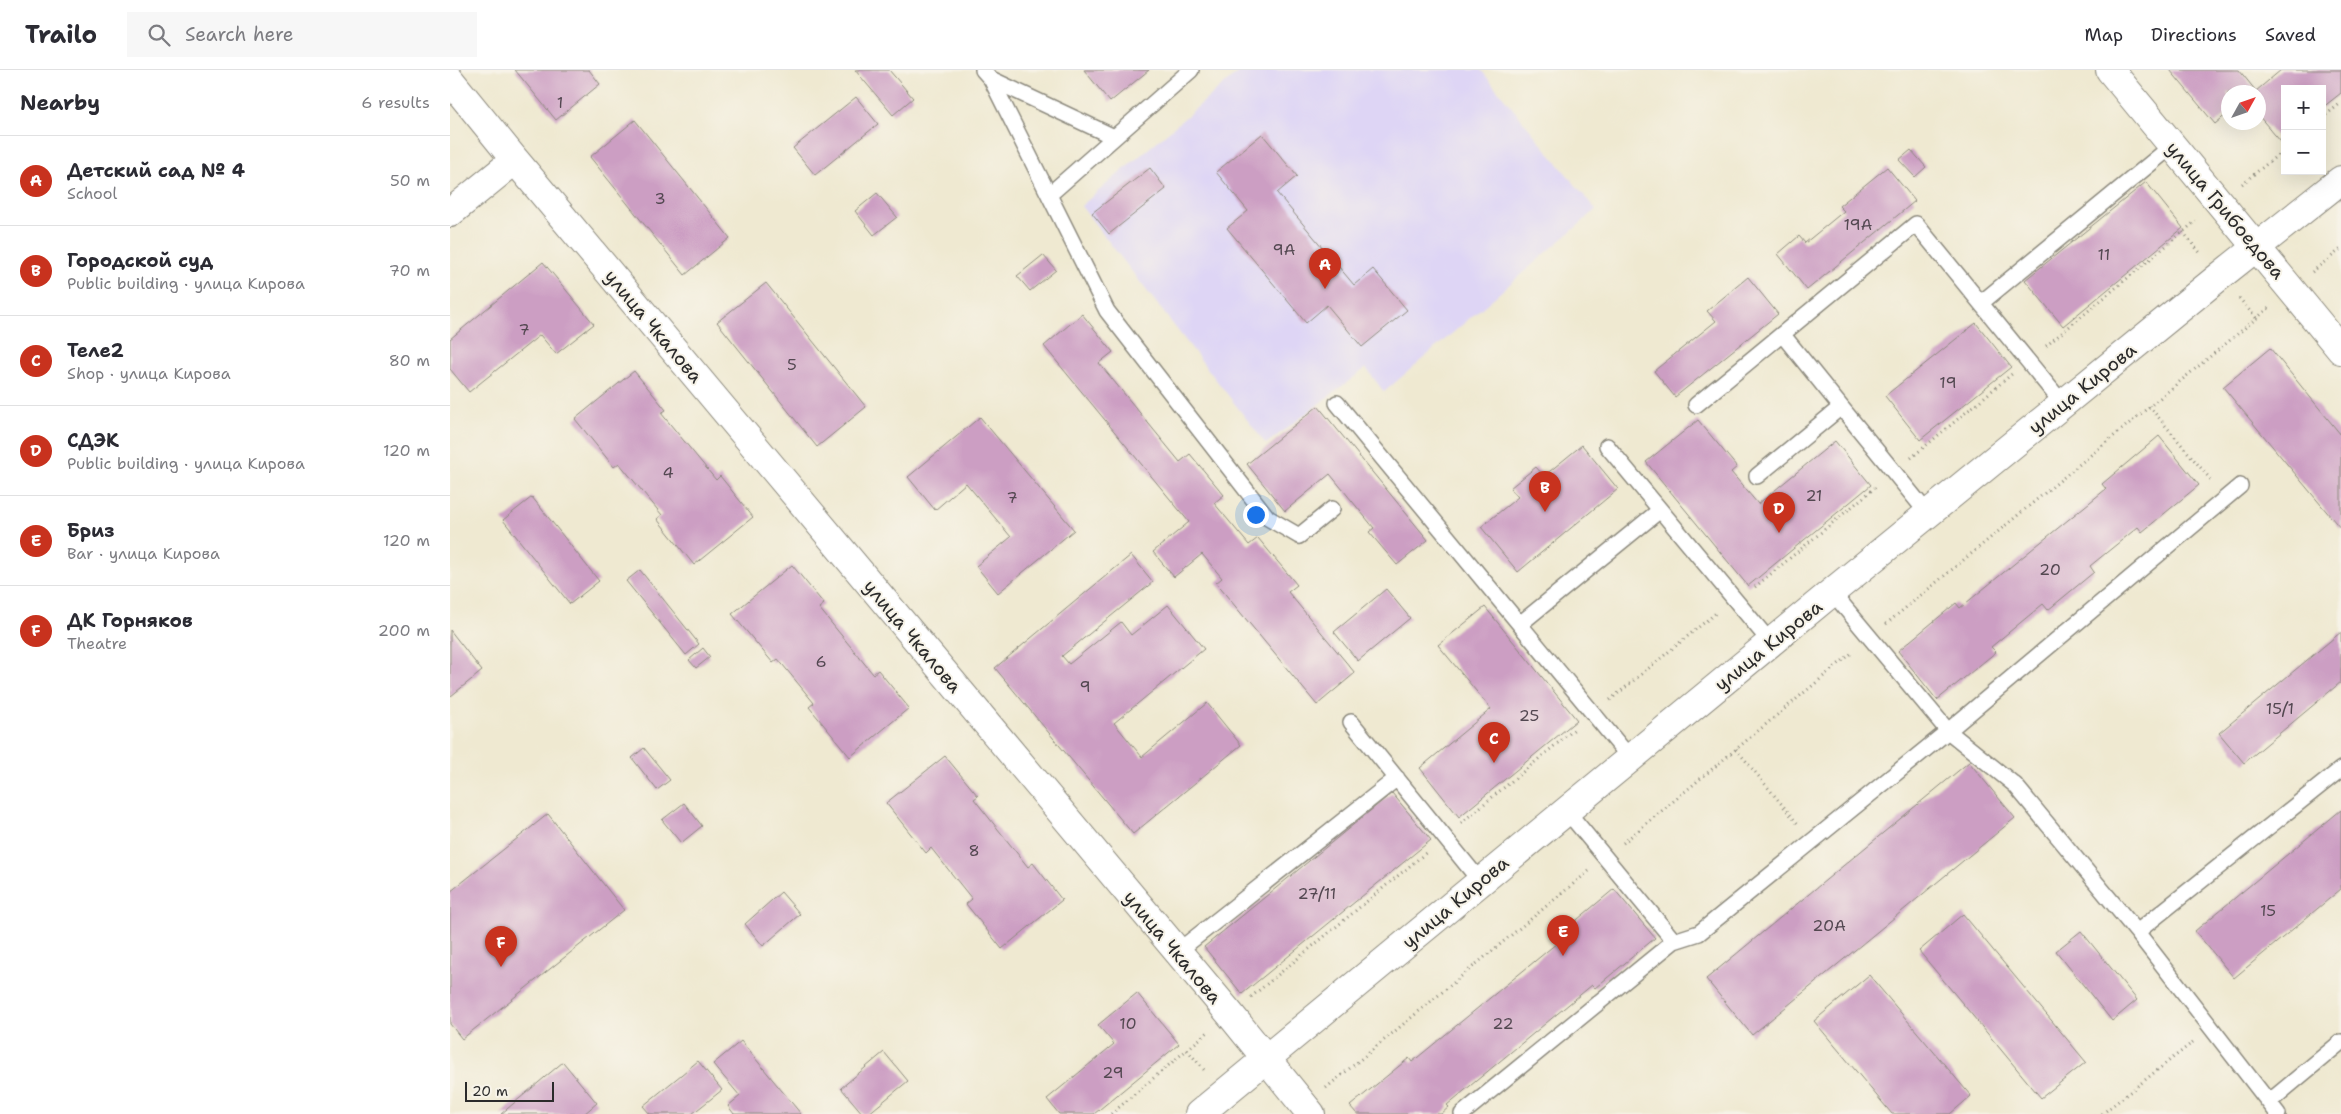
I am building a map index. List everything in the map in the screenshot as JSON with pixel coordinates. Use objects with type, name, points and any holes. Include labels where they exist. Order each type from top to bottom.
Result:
[{"type":"street","name":"улица Грибоедова","points":[[2110,70],[2341,350]]},
{"type":"street","name":"улица Чкалова","points":[[450,80],[1308,1110]]},
{"type":"street","points":[[450,212],[515,160]]},
{"type":"street","name":"улица Кирова","points":[[1199,1114],[1832,592],[2256,246],[2341,180]]},
{"type":"lane","points":[[1050,194],[1191,70]]},
{"type":"lane","points":[[987,74],[1114,137]]},
{"type":"lane","points":[[987,74],[1050,194],[1107,311],[1268,518],[1299,536],[1332,509]]},
{"type":"lane","points":[[1981,303],[2173,145]]},
{"type":"lane","points":[[1696,405],[1916,224],[2062,404]]},
{"type":"lane","points":[[1782,334],[1928,514]]},
{"type":"lane","points":[[1337,403],[1630,758]]},
{"type":"lane","points":[[1757,476],[1841,407]]},
{"type":"lane","points":[[1607,446],[1770,643]]},
{"type":"lane","points":[[1462,1114],[1674,940],[1699,933],[1948,731],[2240,486]]},
{"type":"lane","points":[[1520,624],[1660,510]]},
{"type":"lane","points":[[1832,592],[1948,731],[2016,785],[2137,932],[2274,1108],[2341,1042]]},
{"type":"lane","points":[[1351,722],[1480,881]]},
{"type":"lane","points":[[2137,932],[2341,769]]},
{"type":"lane","points":[[1177,952],[1397,778]]},
{"type":"lane","points":[[1566,810],[1674,940]]},
{"type":"path","points":[[2326,115],[2341,103]]},
{"type":"path","points":[[2183,232],[2194,245]]},
{"type":"path","points":[[1308,1110],[1605,857],[2341,249]]},
{"type":"path","points":[[2249,310],[2256,318]]},
{"type":"path","points":[[2149,406],[2226,498]]},
{"type":"path","points":[[1736,749],[1812,841]]},
{"type":"path","points":[[2102,1114],[2211,1028]]},
{"type":"path","points":[[1111,1114],[1187,1050]]},
{"type":"shaded area","points":[[1241,70],[1481,70],[1596,210],[1384,392],[1366,368],[1266,444],[1081,206]]},
{"type":"building","points":[[515,70],[589,70],[600,84],[556,120]]},
{"type":"building","points":[[855,70],[889,70],[913,98],[893,115]]},
{"type":"building","points":[[1084,70],[1149,70],[1110,102]]},
{"type":"building","points":[[2170,70],[2239,70],[2251,85],[2221,85],[2221,119],[2215,124]]},
{"type":"building","points":[[2281,70],[2341,70],[2341,93],[2326,105],[2326,85],[2281,85],[2281,142],[2266,124],[2266,85],[2263,85]]},
{"type":"building","points":[[856,97],[878,124],[815,175],[793,148]]},
{"type":"building","points":[[635,120],[730,238],[685,275],[590,157]]},
{"type":"building","points":[[1262,134],[1297,176],[1277,193],[1354,285],[1373,269],[1407,310],[1362,347],[1327,305],[1306,323],[1227,228],[1248,211],[1216,172]]},
{"type":"building","points":[[1911,150],[1926,167],[1915,177],[1899,160]]},
{"type":"building","points":[[1887,167],[1915,201],[1807,290],[1778,254],[1799,236],[1805,243],[1844,211],[1839,206]]},
{"type":"building","points":[[1150,168],[1166,189],[1109,234],[1092,213]]},
{"type":"building","points":[[2146,182],[2183,228],[2063,326],[2025,280]]},
{"type":"building","points":[[877,193],[897,217],[874,235],[855,211]]},
{"type":"building","points":[[1043,255],[1056,270],[1030,291],[1017,276]]},
{"type":"building","points":[[543,262],[594,324],[556,354],[540,335],[469,392],[450,369],[450,339]]},
{"type":"building","points":[[1748,277],[1778,314],[1675,397],[1654,371],[1716,321],[1707,311]]},
{"type":"building","points":[[766,283],[866,407],[817,447],[717,322]]},
{"type":"building","points":[[1082,314],[1113,352],[1099,363],[1180,462],[1190,454],[1224,495],[1214,503],[1249,545],[1258,538],[1297,585],[1288,592],[1355,673],[1317,705],[1216,583],[1222,578],[1202,554],[1174,577],[1153,552],[1189,522],[1044,346]]},
{"type":"building","points":[[1976,323],[2011,367],[1920,440],[1885,396]]},
{"type":"building","points":[[2270,348],[2341,435],[2341,529],[2223,387]]},
{"type":"building","points":[[634,371],[666,410],[661,413],[716,480],[720,476],[753,517],[694,565],[657,519],[662,515],[619,463],[614,467],[575,419]]},
{"type":"building","points":[[1318,406],[1428,540],[1397,565],[1369,532],[1374,528],[1330,474],[1285,511],[1247,464]]},
{"type":"building","points":[[980,417],[1074,530],[998,593],[976,566],[1011,537],[966,483],[935,510],[908,477]]},
{"type":"building","points":[[1698,420],[1737,467],[1731,472],[1758,504],[1835,441],[1871,485],[1748,586],[1646,462]]},
{"type":"building","points":[[2159,436],[2199,485],[2142,532],[2138,527],[2090,566],[2094,572],[2048,610],[2043,604],[1991,647],[1996,652],[1937,700],[1898,651],[1956,603],[1960,608],[2106,489],[2102,484]]},
{"type":"building","points":[[1582,445],[1618,489],[1518,572],[1481,527],[1518,497],[1510,488],[1536,467],[1544,476]]},
{"type":"building","points":[[532,497],[599,581],[570,604],[503,520]]},
{"type":"building","points":[[1131,555],[1153,582],[1062,656],[1069,664],[1121,622],[1131,635],[1168,605],[1204,649],[1114,723],[1142,757],[1207,703],[1241,745],[1133,834],[995,668]]},
{"type":"building","points":[[792,565],[824,604],[819,608],[873,674],[878,670],[909,708],[850,757],[809,707],[814,703],[778,659],[773,663],[732,614]]},
{"type":"building","points":[[640,570],[699,644],[686,655],[626,581]]},
{"type":"building","points":[[1386,589],[1410,618],[1358,661],[1334,632]]},
{"type":"building","points":[[1485,607],[1577,720],[1459,817],[1420,768],[1491,709],[1438,645]]},
{"type":"building","points":[[450,630],[482,671],[451,696],[450,695]]},
{"type":"building","points":[[2341,632],[2341,682],[2244,763],[2219,733]]},
{"type":"building","points":[[703,648],[710,657],[696,668],[689,660]]},
{"type":"building","points":[[644,748],[670,780],[657,790],[632,758]]},
{"type":"building","points":[[945,756],[978,796],[974,799],[1028,867],[1033,863],[1062,900],[1002,949],[966,904],[972,899],[931,848],[926,853],[886,803]]},
{"type":"building","points":[[1969,762],[2015,818],[1752,1035],[1706,979]]},
{"type":"building","points":[[1392,793],[1431,840],[1242,994],[1204,947]]},
{"type":"building","points":[[684,803],[702,826],[681,843],[662,820]]},
{"type":"building","points":[[2341,810],[2341,889],[2234,978],[2195,931]]},
{"type":"building","points":[[548,814],[624,910],[462,1039],[450,1024],[450,892]]},
{"type":"building","points":[[1614,889],[1655,938],[1595,988],[1592,985],[1447,1105],[1449,1107],[1441,1114],[1357,1114],[1350,1106],[1409,1058],[1412,1062],[1557,943],[1554,939]]},
{"type":"building","points":[[781,892],[800,914],[763,946],[745,924]]},
{"type":"building","points":[[1963,914],[2086,1062],[2041,1098],[1919,951]]},
{"type":"building","points":[[2081,931],[2137,1000],[2112,1021],[2056,951]]},
{"type":"building","points":[[1869,975],[1971,1096],[1950,1114],[1892,1114],[1814,1021]]},
{"type":"building","points":[[1137,993],[1179,1044],[1094,1114],[1059,1114],[1047,1099],[1114,1044],[1098,1025]]},
{"type":"building","points":[[741,1041],[801,1114],[734,1114],[728,1106],[740,1096],[713,1064]]},
{"type":"building","points":[[884,1052],[908,1081],[868,1114],[863,1114],[841,1088]]},
{"type":"building","points":[[698,1061],[722,1090],[692,1114],[650,1114],[643,1106]]},
{"type":"building","points":[[563,1062],[597,1103],[584,1114],[501,1114]]},
{"type":"place","name":"Детский сад № 4","points":[[1325,289]]},
{"type":"place","name":"Городской суд","points":[[1545,512]]},
{"type":"place","name":"СДЭК","points":[[1779,533]]},
{"type":"place","name":"Теле2","points":[[1494,763]]},
{"type":"place","name":"Бриз","points":[[1563,956]]},
{"type":"place","name":"ДК Горняков","points":[[501,967]]}]
